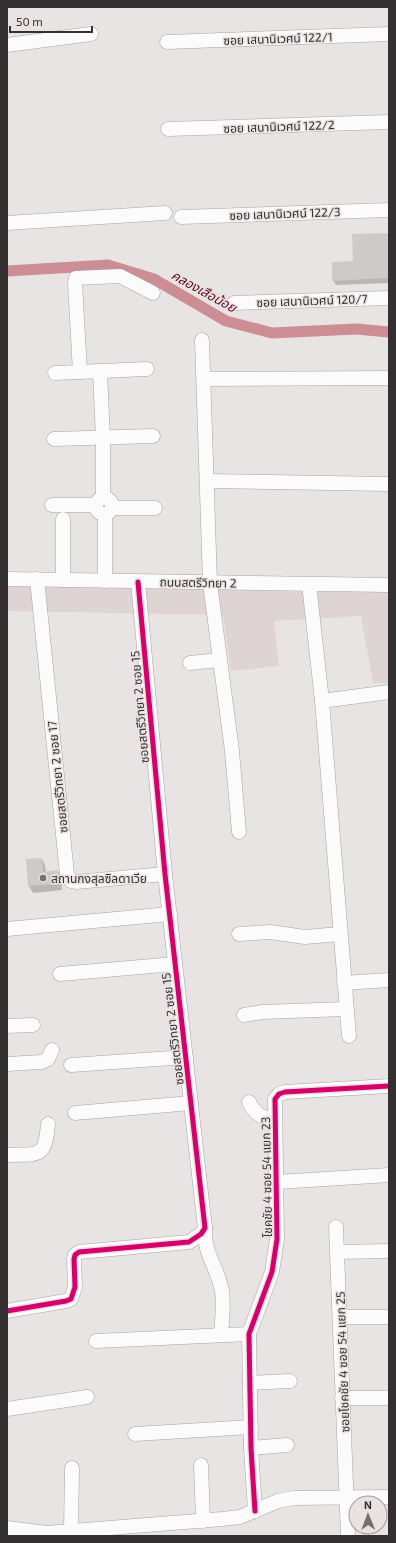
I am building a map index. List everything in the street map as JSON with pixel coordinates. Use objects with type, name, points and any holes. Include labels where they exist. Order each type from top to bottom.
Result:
[{"type":"street","points":[[7,45],[90,34]]},
{"type":"street","name":"ซอย เสนานิเวศน์ 122/1","points":[[167,42],[389,34]]},
{"type":"street","name":"ซอย เสนานิเวศน์ 122/2","points":[[168,129],[389,122]]},
{"type":"street","name":"ซอย เสนานิเวศน์ 122/3","points":[[181,217],[389,210]]},
{"type":"street","points":[[7,223],[165,213]]},
{"type":"street","points":[[80,372],[75,283],[76,278],[120,276],[153,293]]},
{"type":"street","name":"ซอย เสนานิเวศน์ 120/7","points":[[234,303],[389,298]]},
{"type":"street","points":[[202,340],[210,583],[232,750],[239,832]]},
{"type":"street","points":[[55,373],[148,369]]},
{"type":"street","points":[[100,372],[103,438],[105,581]]},
{"type":"street","points":[[204,379],[389,378]]},
{"type":"street","points":[[54,439],[153,436]]},
{"type":"street","points":[[207,481],[389,484]]},
{"type":"street","points":[[52,505],[155,508]]},
{"type":"street","points":[[63,519],[63,580]]},
{"type":"street","name":"ถนนสตรีวิทยา 2","points":[[7,579],[210,583],[389,584]]},
{"type":"street","name":"ซอยสตรีวิทยา 2 ซอย 17","points":[[37,579],[67,874],[71,881],[76,882],[165,874]]},
{"type":"street","name":"ซอยสตรีวิทยา 2 ซอย 15","points":[[138,582],[165,874],[205,1228],[204,1241],[206,1251],[214,1264],[222,1292],[221,1335]]},
{"type":"street","points":[[309,584],[322,701],[349,1036]]},
{"type":"street","points":[[190,663],[220,660]]},
{"type":"street","points":[[322,701],[389,692]]},
{"type":"street","points":[[7,929],[170,914]]},
{"type":"street","points":[[239,934],[270,932],[305,937],[340,934]]},
{"type":"street","points":[[60,974],[175,964]]},
{"type":"street","points":[[344,983],[389,980]]},
{"type":"street","points":[[244,1015],[262,1012],[346,1009]]},
{"type":"street","points":[[7,1026],[33,1025]]},
{"type":"street","points":[[7,1064],[41,1062],[48,1059],[52,1050]]},
{"type":"street","points":[[71,1065],[186,1057]]},
{"type":"street","name":"โชคชัย 4 ซอย 54 แยก 23","points":[[255,1511],[251,1448],[249,1334],[272,1272],[277,1239],[275,1098],[279,1094],[285,1092],[389,1086]]},
{"type":"street","points":[[249,1102],[253,1110],[261,1116],[268,1120],[275,1120]]},
{"type":"street","points":[[75,1113],[191,1103]]},
{"type":"street","points":[[7,1155],[36,1154],[42,1151],[46,1141],[48,1124]]},
{"type":"street","points":[[277,1182],[389,1175]]},
{"type":"street","name":"ซอยโชคชัย 4 ซอย 54 แยก 25","points":[[336,1227],[348,1536]]},
{"type":"street","points":[[7,1311],[71,1299],[75,1287],[74,1259],[75,1255],[79,1252],[189,1242],[201,1234],[205,1228]]},
{"type":"street","points":[[338,1252],[389,1251]]},
{"type":"street","points":[[340,1317],[389,1317]]},
{"type":"street","points":[[96,1341],[249,1334]]},
{"type":"street","points":[[250,1383],[290,1381]]},
{"type":"street","points":[[7,1408],[87,1397]]},
{"type":"street","points":[[342,1398],[389,1398]]},
{"type":"street","points":[[135,1434],[251,1427]]},
{"type":"street","points":[[251,1448],[287,1445]]},
{"type":"street","points":[[201,1465],[202,1521]]},
{"type":"street","points":[[71,1531],[72,1468]]},
{"type":"street","points":[[7,1528],[28,1533],[48,1534],[240,1517],[278,1501],[294,1498],[389,1497]]},
{"type":"shaded area","points":[[7,586],[335,592],[389,590],[389,683],[373,683],[361,616],[274,621],[279,666],[231,671],[223,615],[7,611]]},
{"type":"building","points":[[389,233],[389,278],[332,281],[332,262],[353,261],[352,234]]},
{"type":"building","name":"สถานกงสุลซิลดาเวีย","points":[[42,858],[43,872],[58,870],[59,884],[28,886],[26,859]]},
{"type":"waterway","name":"คลองเสือน้อย","points":[[7,271],[108,265],[154,279],[226,321],[272,333],[356,329],[389,332]]},
{"type":"cycle path","points":[[7,1311],[71,1299],[75,1287],[74,1259],[75,1255],[79,1252],[189,1242],[201,1234],[205,1228],[165,874],[138,582]]},
{"type":"cycle path","points":[[255,1511],[251,1448],[249,1334],[272,1272],[277,1239],[275,1099],[279,1094],[285,1092],[389,1086]]},
{"type":"place","name":"สถานกงสุลซิลดาเวีย","points":[[43,878]]}]
